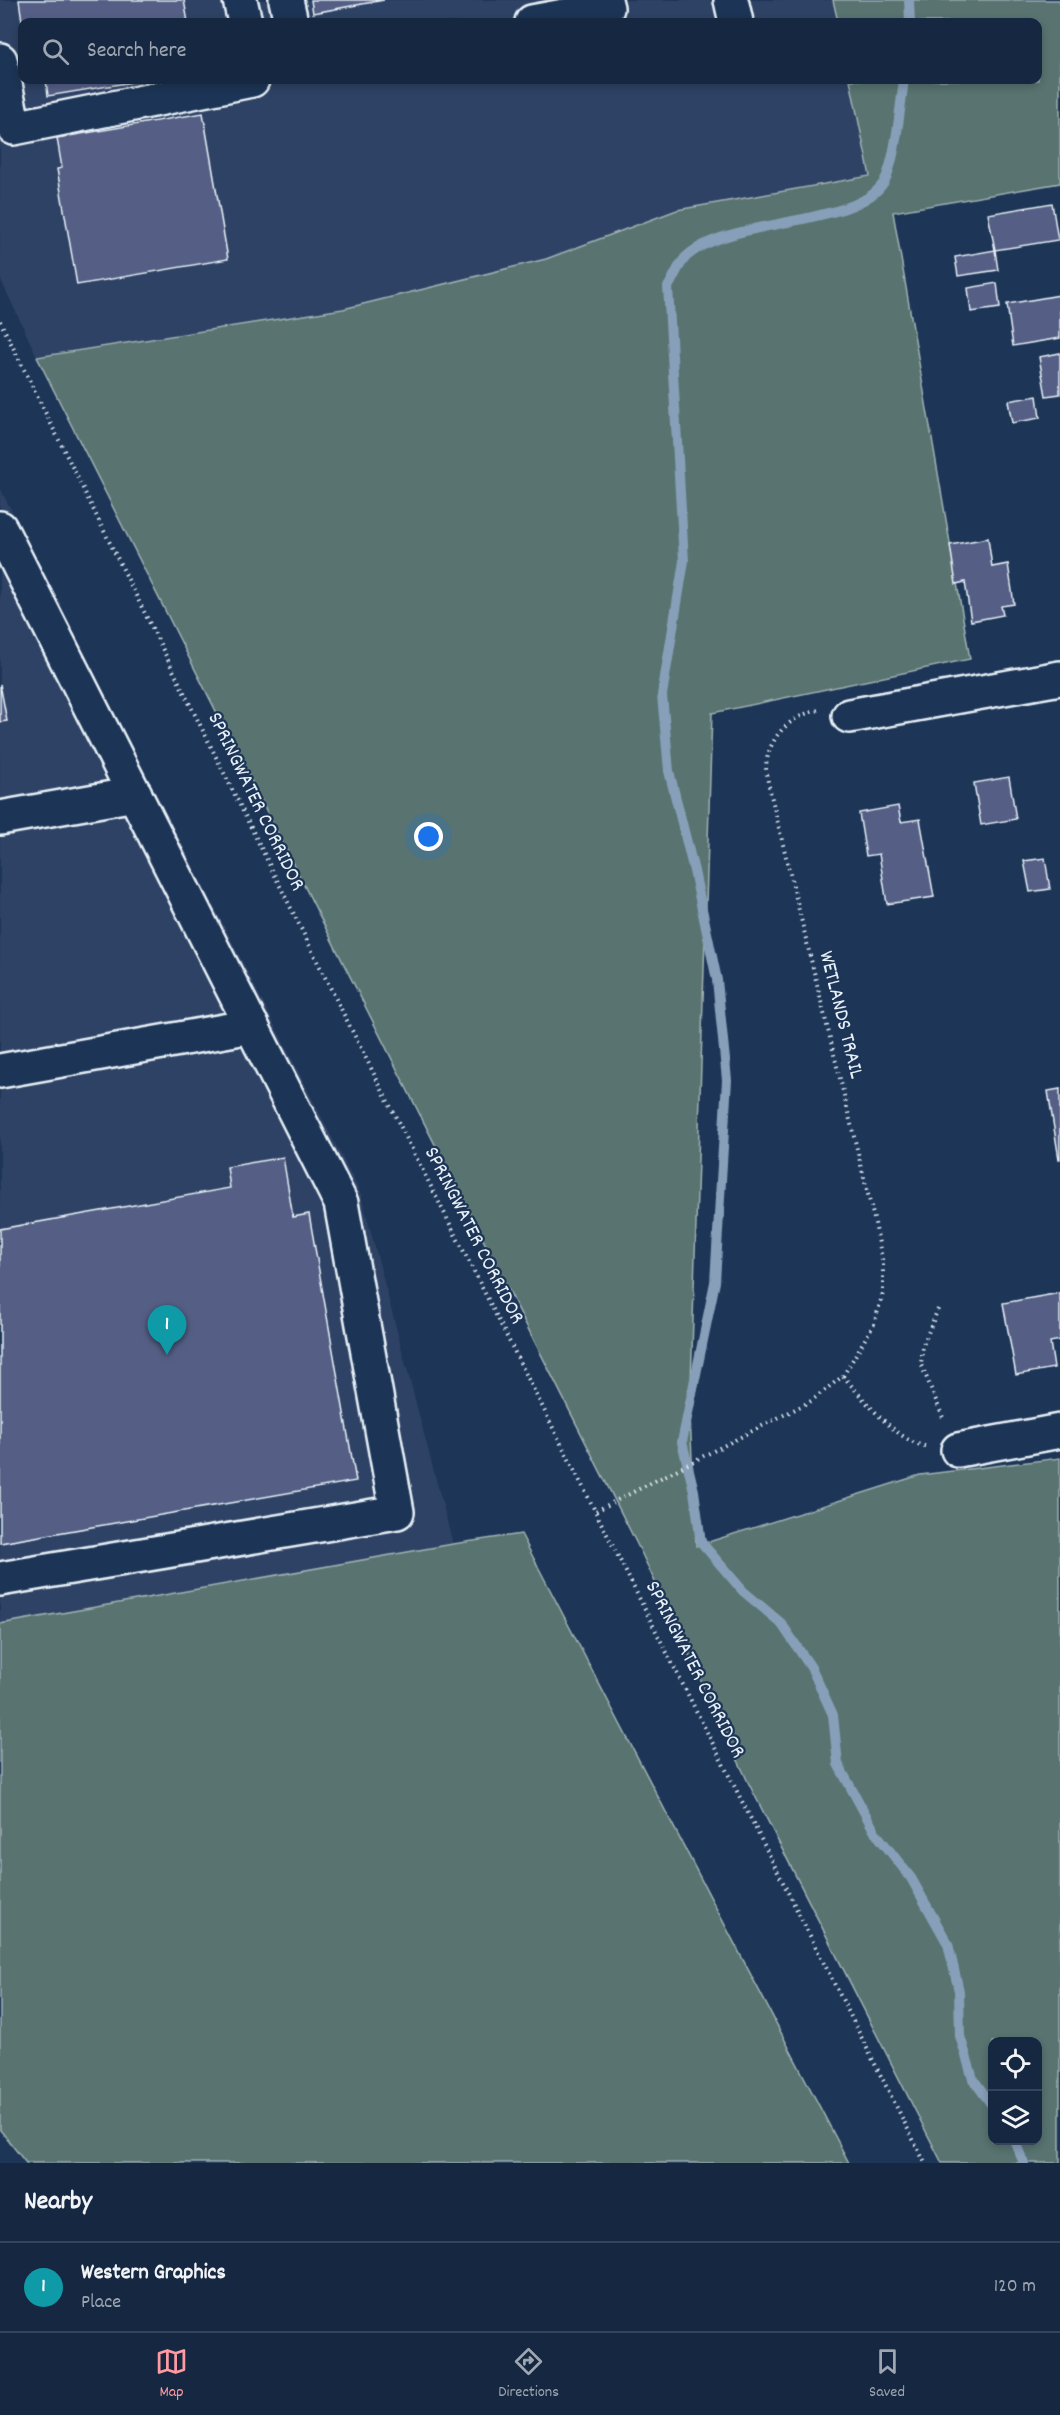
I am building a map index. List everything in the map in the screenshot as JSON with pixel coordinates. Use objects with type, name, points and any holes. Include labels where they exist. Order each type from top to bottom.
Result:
[{"type":"street","points":[[240,0],[243,18]]},
{"type":"street","points":[[286,0],[290,18]]},
{"type":"street","points":[[553,18],[607,8],[606,0]]},
{"type":"street","points":[[731,0],[735,18]]},
{"type":"street","points":[[0,60],[14,128],[232,84]]},
{"type":"street","points":[[0,528],[341,1203],[397,1512],[0,1579]]},
{"type":"street","points":[[849,716],[1060,678]]},
{"type":"street","points":[[0,818],[135,794]]},
{"type":"street","points":[[0,1071],[252,1026]]},
{"type":"street","points":[[958,1450],[1060,1431]]},
{"type":"path","name":"SPRINGWATER CORRIDOR","points":[[0,321],[335,998],[925,2163]]},
{"type":"path","name":"WETLANDS TRAIL","points":[[596,1511],[811,1401],[843,1376],[874,1324],[883,1293],[884,1264],[771,795],[766,766],[778,732],[789,722],[817,710],[849,716]]},
{"type":"path","points":[[938,1309],[923,1345],[921,1364],[958,1450]]},
{"type":"path","points":[[843,1376],[875,1411],[916,1444],[958,1450]]},
{"type":"shaded area","points":[[0,0],[833,0],[837,18],[18,18],[18,84],[851,84],[871,176],[677,210],[546,259],[343,309],[37,357],[0,278]]},
{"type":"shaded area","points":[[0,488],[361,1194],[453,1544],[0,1624]]},
{"type":"green space","points":[[833,0],[1060,0],[1060,183],[893,212],[970,659],[712,713],[690,1415],[696,1546],[920,1475],[1060,1458],[1060,2163],[942,2163],[748,1782],[642,1554],[37,357],[343,309],[546,259],[677,210],[870,176],[851,84],[1042,84],[1042,18],[837,18]]},
{"type":"green space","points":[[521,1534],[849,2163],[26,2163],[0,2130],[0,1624]]},
{"type":"building","points":[[19,0],[184,0],[187,18],[22,18]]},
{"type":"building","points":[[311,0],[384,0],[313,13]]},
{"type":"building","points":[[46,84],[121,84],[48,96]]},
{"type":"building","points":[[203,113],[228,259],[77,285],[57,169],[62,168],[57,138]]},
{"type":"building","points":[[1052,203],[1058,240],[995,250],[988,214]]},
{"type":"building","points":[[995,250],[998,270],[958,276],[955,257]]},
{"type":"building","points":[[997,283],[1000,308],[971,312],[968,288]]},
{"type":"building","points":[[1060,295],[1060,338],[1013,346],[1007,304]]},
{"type":"building","points":[[1060,353],[1060,394],[1046,396],[1039,357]]},
{"type":"building","points":[[1037,396],[1040,418],[1012,423],[1008,401]]},
{"type":"building","points":[[988,538],[992,567],[1008,564],[1014,604],[1001,606],[1003,615],[971,621],[965,582],[956,584],[950,545]]},
{"type":"building","points":[[0,684],[7,721],[0,722]]},
{"type":"building","points":[[1009,777],[1016,819],[981,825],[974,783]]},
{"type":"building","points":[[898,806],[901,822],[920,819],[934,897],[887,904],[879,854],[866,856],[859,813]]},
{"type":"building","points":[[1045,858],[1050,889],[1030,892],[1024,861]]},
{"type":"building","points":[[1060,1089],[1060,1159],[1059,1159],[1048,1091]]},
{"type":"building","points":[[283,1157],[293,1217],[309,1214],[356,1481],[0,1543],[0,1229],[230,1188],[227,1167]]},
{"type":"building","points":[[1060,1293],[1060,1340],[1050,1342],[1054,1368],[1016,1375],[1003,1303]]},
{"type":"waterway","points":[[909,0],[910,18]]},
{"type":"waterway","points":[[903,84],[892,160],[884,182],[870,196],[848,207],[821,215],[733,234],[707,243],[684,259],[668,287],[684,561],[662,695],[669,771],[694,871],[717,980],[727,1080],[715,1282],[682,1442],[694,1491],[701,1542],[743,1591],[781,1623],[812,1669],[833,1715],[838,1764],[875,1832],[911,1878],[948,1944],[959,1991],[960,2036],[973,2079],[988,2100]]},
{"type":"waterway","points":[[1016,2145],[1024,2163]]},
{"type":"place","name":"Western Graphics","points":[[167,1355]]}]
